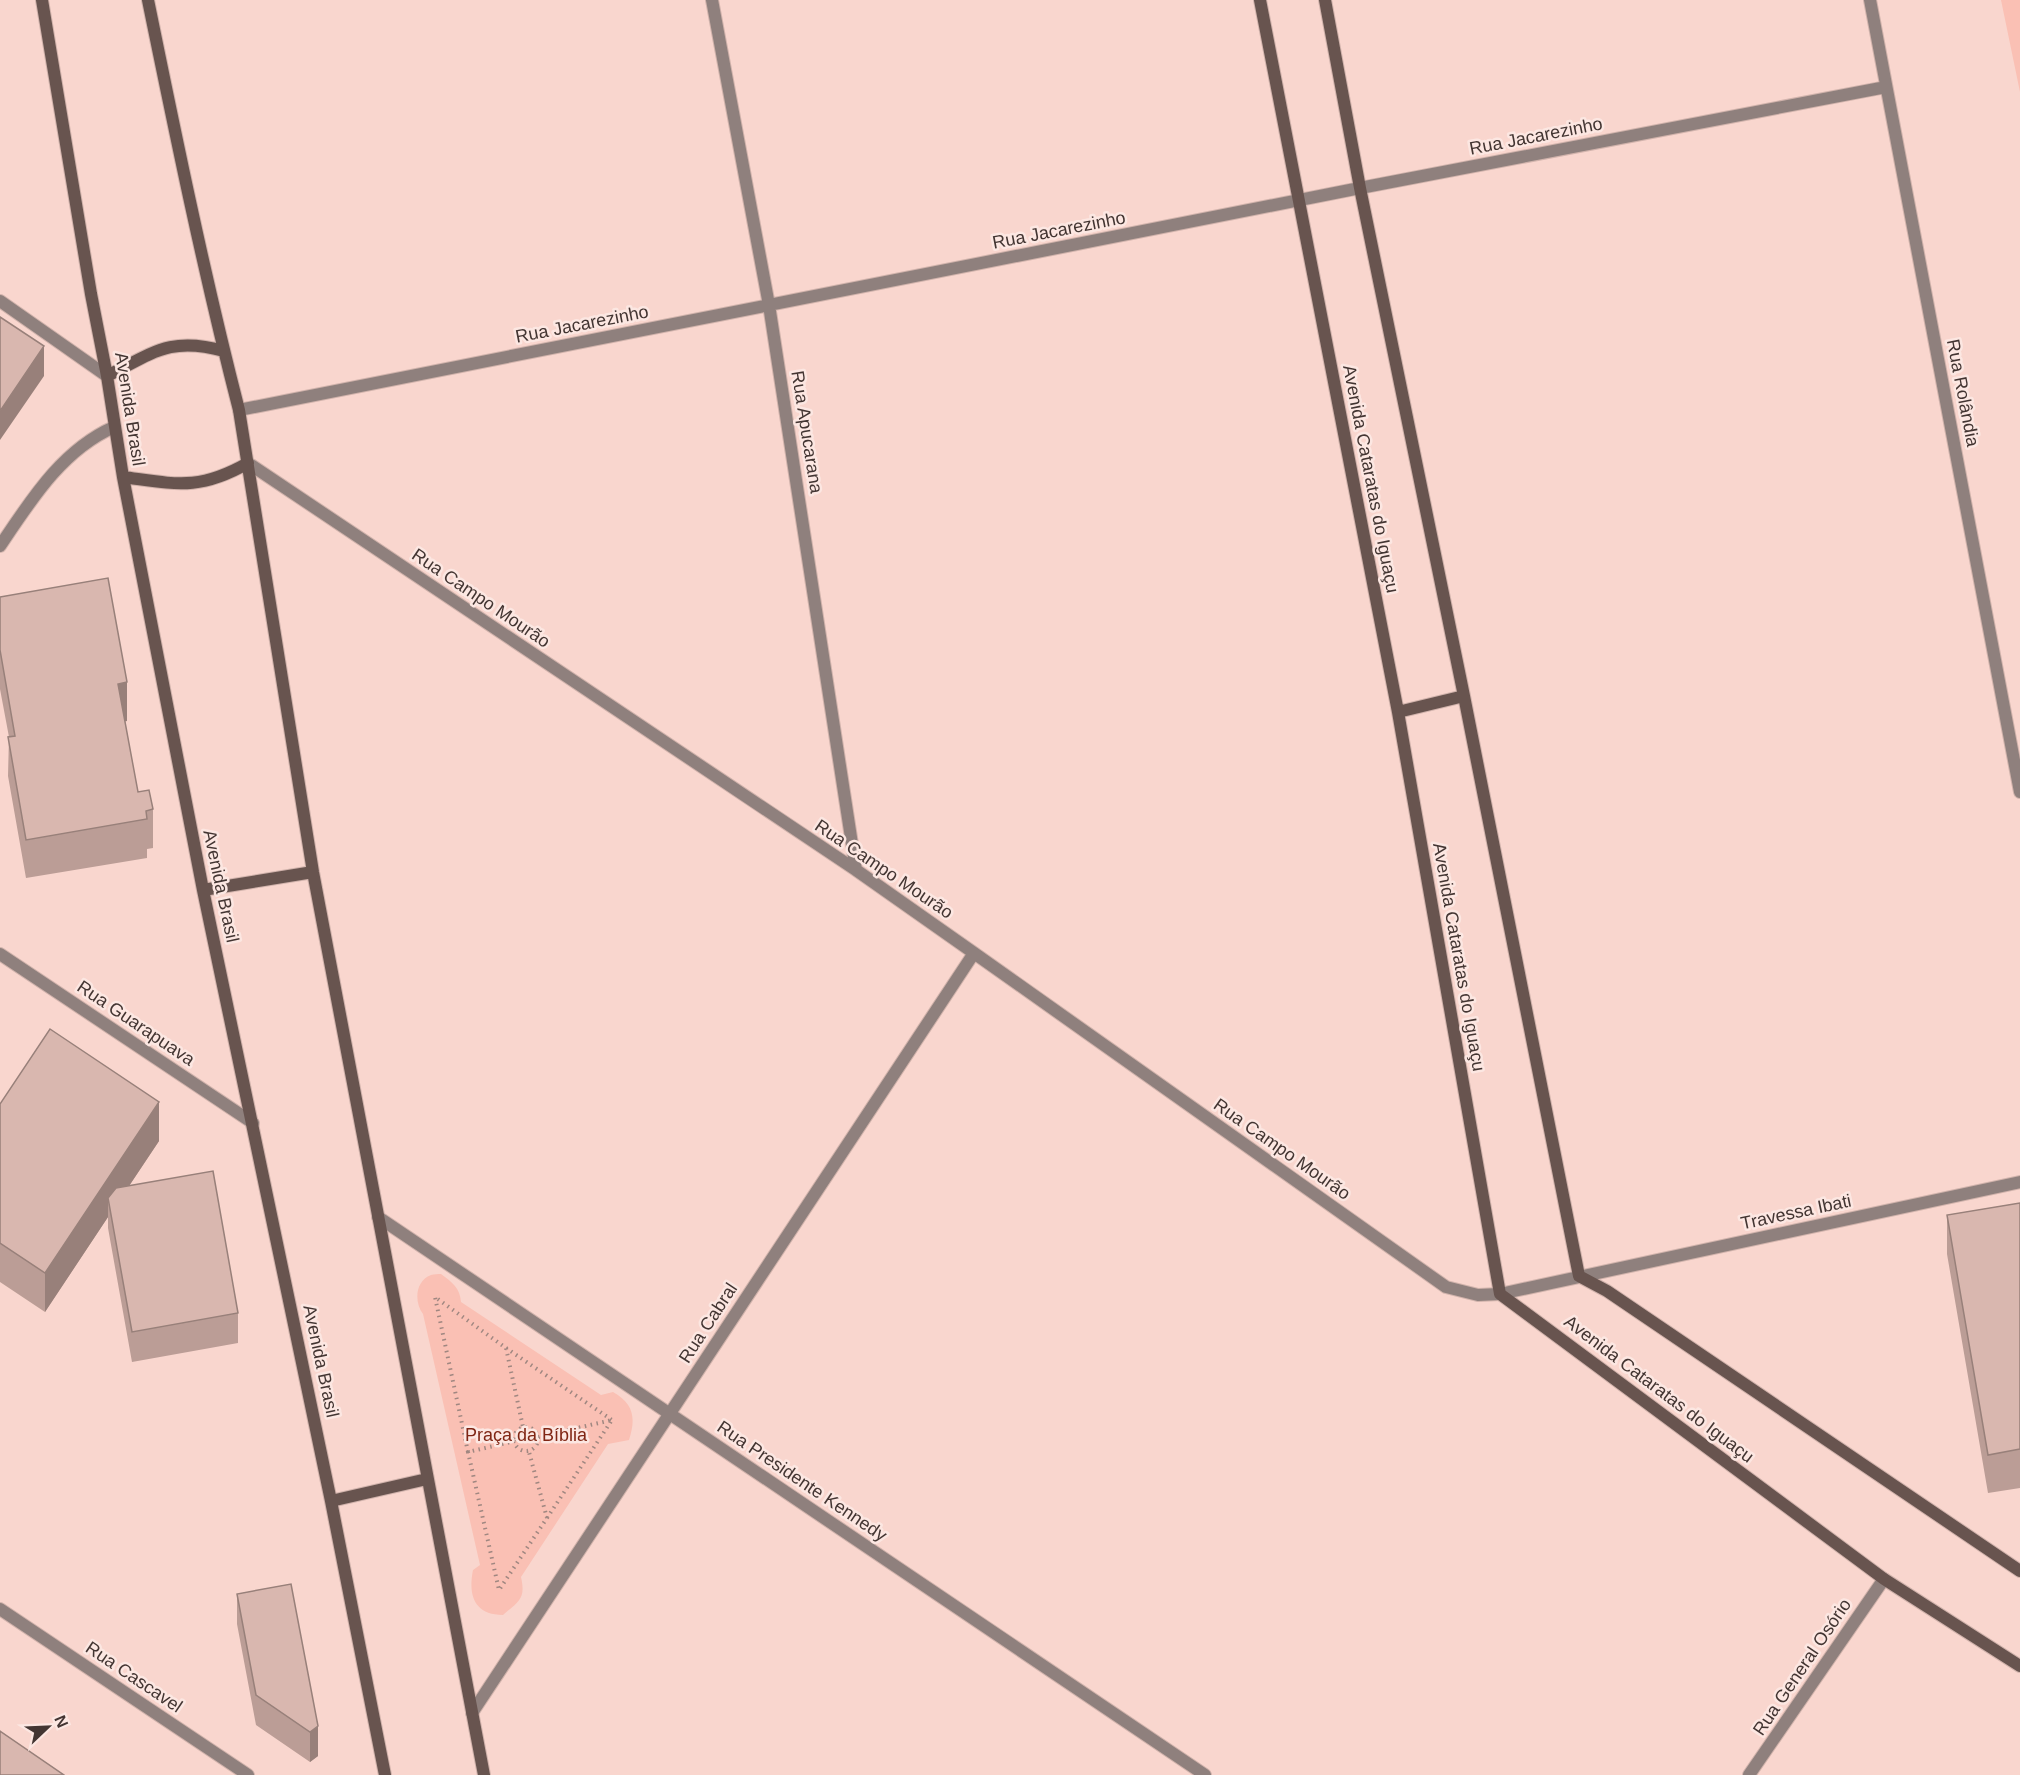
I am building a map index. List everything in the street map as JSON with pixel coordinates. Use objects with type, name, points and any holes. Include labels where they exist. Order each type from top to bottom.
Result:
[{"type":"street","name":"Avenida Brasil","points":[[42,0],[123,477],[203,891],[332,1501],[385,1775]]},
{"type":"street","points":[[148,0],[172,117],[239,410],[313,872],[484,1775]]},
{"type":"street","name":"Rua Apucarana","points":[[712,0],[769,305],[856,870]]},
{"type":"street","name":"Avenida Cataratas do Iguaçu","points":[[1260,0],[1398,712],[1500,1294],[1884,1579],[2020,1666]]},
{"type":"street","points":[[1325,0],[1360,188],[1579,1276],[1617,1297],[2020,1571]]},
{"type":"street","name":"Rua Rolândia","points":[[1870,0],[2020,792]]},
{"type":"street","name":"Rua Jacarezinho","points":[[239,410],[1299,202],[1360,188],[1886,87]]},
{"type":"street","points":[[0,301],[107,376],[149,353],[170,346],[207,346],[224,351]]},
{"type":"street","points":[[0,546],[36,492],[70,456],[98,434],[114,426]]},
{"type":"street","points":[[123,477],[181,484],[204,482],[227,475],[248,463]]},
{"type":"street","name":"Rua Campo Mourão","points":[[248,463],[856,870],[1446,1287],[1478,1295],[1500,1294],[1579,1276]]},
{"type":"street","points":[[1398,712],[1464,696]]},
{"type":"street","points":[[203,891],[313,872]]},
{"type":"street","name":"Rua Cabral","points":[[472,1713],[975,952]]},
{"type":"street","name":"Rua Guarapuava","points":[[0,954],[253,1123]]},
{"type":"street","name":"Travessa Ibati","points":[[1579,1276],[2020,1182]]},
{"type":"street","name":"Rua Presidente Kennedy","points":[[378,1217],[1205,1775]]},
{"type":"street","points":[[332,1501],[427,1479]]},
{"type":"street","name":"Rua General Osório","points":[[1749,1775],[1884,1579]]},
{"type":"street","name":"Rua Cascavel","points":[[0,1609],[248,1775]]},
{"type":"path","points":[[435,1297],[506,1348],[612,1420],[499,1590],[435,1297]]},
{"type":"path","points":[[506,1348],[524,1427]]},
{"type":"path","points":[[538,1437],[612,1420]]},
{"type":"path","points":[[524,1427],[533,1428],[538,1437],[537,1447],[529,1452],[519,1450],[515,1442],[516,1431],[524,1427]]},
{"type":"path","points":[[468,1452],[515,1442]]},
{"type":"path","points":[[529,1452],[547,1518]]},
{"type":"green space","points":[[2001,0],[2020,0],[2020,92]]},
{"type":"green space","name":"Praça da Bíblia","points":[[441,1274],[455,1286],[461,1302],[601,1395],[613,1392],[625,1401],[632,1412],[629,1440],[608,1444],[521,1577],[523,1590],[520,1599],[503,1615],[493,1614],[479,1607],[473,1595],[473,1570],[480,1565],[423,1314],[418,1304],[418,1292],[422,1282],[431,1275]]},
{"type":"building","points":[[0,317],[44,346],[0,411]]},
{"type":"building","points":[[108,578],[127,682],[118,684],[138,792],[149,790],[153,809],[146,811],[147,819],[26,840],[8,737],[15,736],[0,650],[0,597]]},
{"type":"building","points":[[50,1029],[159,1102],[45,1273],[0,1243],[0,1104]]},
{"type":"building","points":[[213,1171],[238,1313],[132,1332],[108,1198],[116,1188]]},
{"type":"building","points":[[2020,1203],[2020,1449],[1988,1455],[1947,1215]]},
{"type":"building","points":[[291,1584],[318,1726],[310,1732],[256,1695],[237,1594]]},
{"type":"building","points":[[0,1731],[64,1775],[0,1775]]}]
